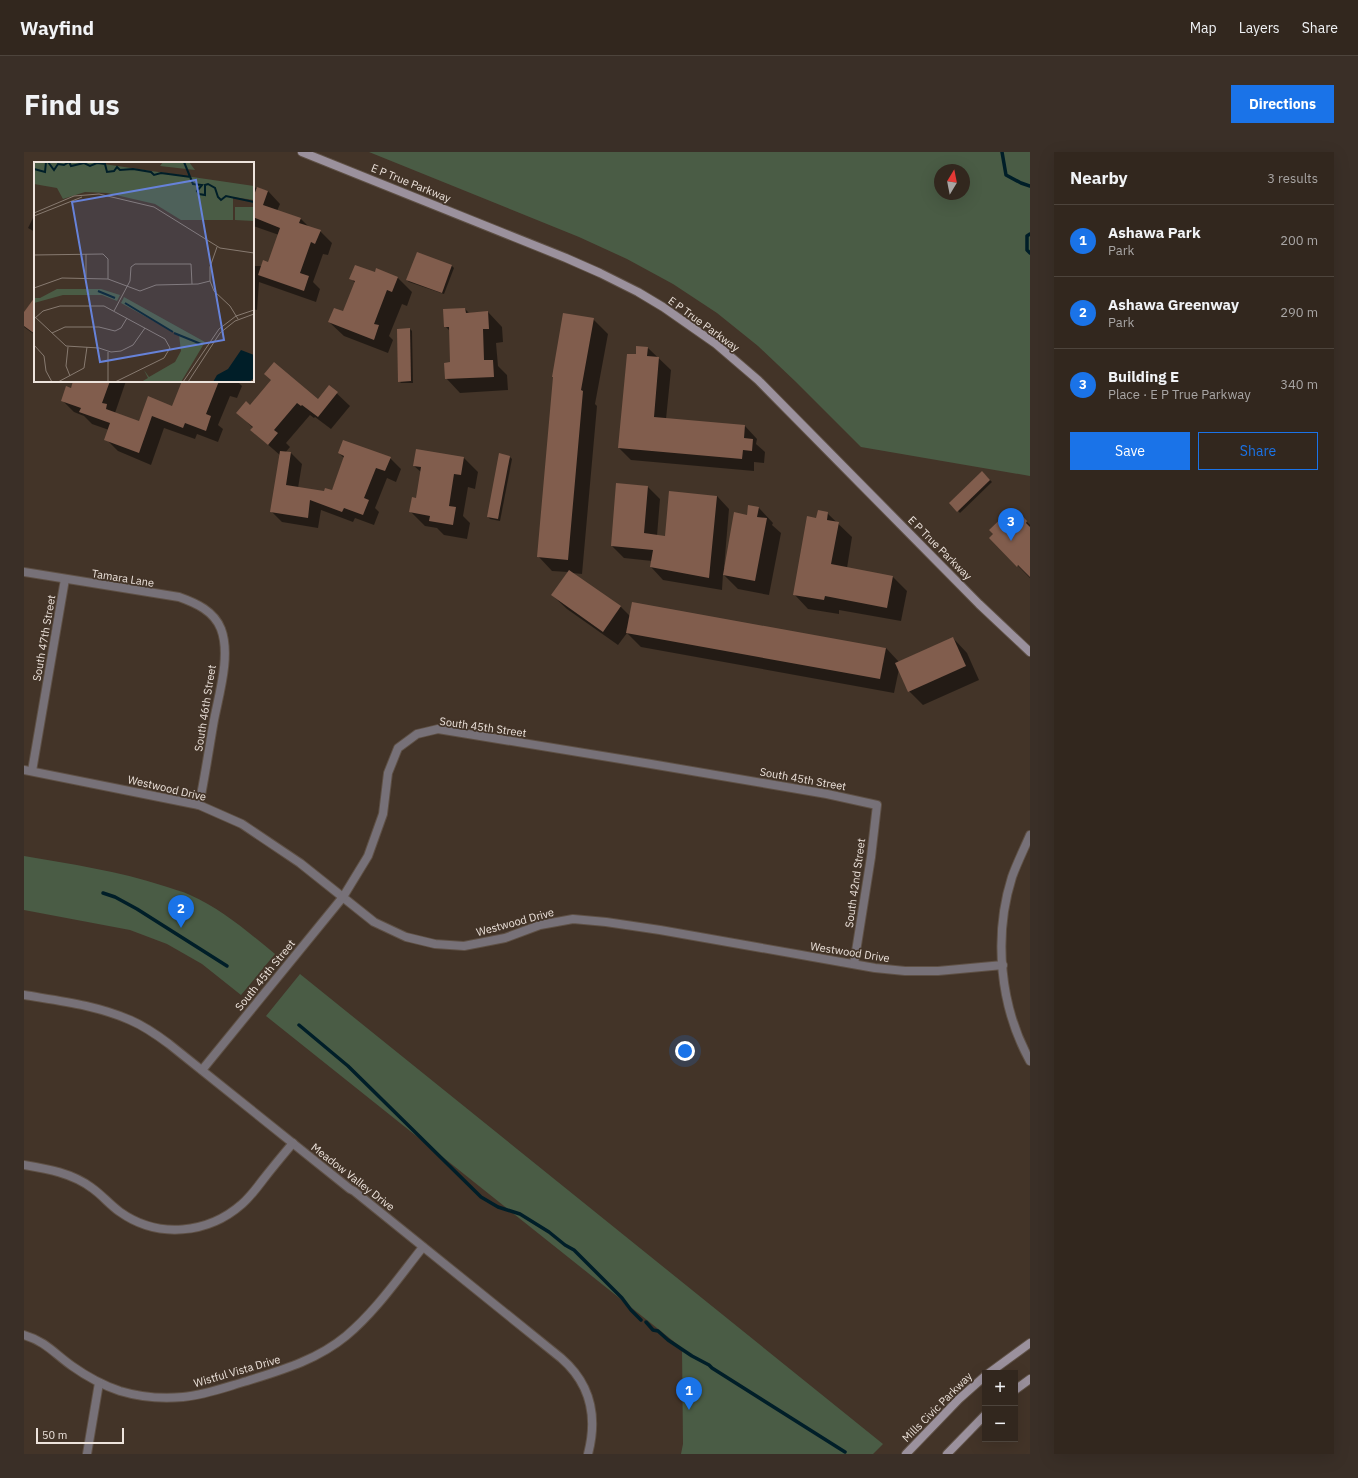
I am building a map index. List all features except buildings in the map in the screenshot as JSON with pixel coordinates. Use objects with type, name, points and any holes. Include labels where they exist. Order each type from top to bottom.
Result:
[{"type":"main road","name":"E P True Parkway","points":[[302,152],[573,261],[625,286],[663,307],[716,344],[758,380],[979,604],[1030,652]]},
{"type":"main road","name":"Mills Civic Parkway","points":[[993,1370],[1030,1343]]},
{"type":"main road","name":"Mills Civic Parkway","points":[[906,1454],[959,1399],[982,1379]]},
{"type":"main road","points":[[1018,1388],[1030,1379]]},
{"type":"main road","points":[[947,1454],[982,1418]]},
{"type":"street","name":"Tamara Lane","points":[[24,572],[179,597],[196,603],[214,617]]},
{"type":"street","name":"South 47th Street","points":[[28,770],[65,579]]},
{"type":"street","name":"South 46th Street","points":[[199,805],[222,676],[225,651],[221,629],[214,617]]},
{"type":"street","name":"South 45th Street","points":[[202,1070],[344,896],[368,856],[383,814],[388,773],[398,748],[417,734],[438,729],[827,794],[877,805]]},
{"type":"street","name":"Westwood Drive","points":[[28,770],[199,805],[242,824],[300,863],[344,896],[374,922],[406,937],[435,944],[464,946],[505,938],[540,925],[573,919],[660,930],[905,972],[938,971],[1003,965]]},
{"type":"street","name":"South 42nd Street","points":[[854,964],[871,857],[877,805]]},
{"type":"street","points":[[1030,835],[1012,878],[1001,934],[1003,965],[1009,1007],[1015,1029],[1030,1061]]},
{"type":"street","name":"Meadow Valley Drive","points":[[24,995],[78,1004],[108,1011],[131,1020],[152,1031],[561,1358],[578,1376],[586,1391],[591,1406],[593,1423],[592,1438],[588,1454]]},
{"type":"street","points":[[24,1165],[59,1172],[78,1179],[93,1188],[119,1212],[134,1221],[166,1230],[184,1230],[201,1227],[218,1221],[232,1213],[251,1194],[293,1143]]},
{"type":"street","name":"Wistful Vista Drive","points":[[24,1335],[33,1337],[45,1343],[70,1365],[99,1383],[120,1391],[159,1398],[182,1397],[210,1392],[284,1369],[306,1361],[326,1350],[345,1337],[360,1324],[423,1247]]},
{"type":"street","points":[[87,1454],[99,1383]]},
{"type":"green space","points":[[369,152],[1030,152],[1030,476],[861,447],[758,346],[717,313],[673,284],[627,259],[579,237]]},
{"type":"green space","points":[[24,856],[112,872],[147,881],[187,894],[224,914],[275,954],[241,995],[202,964],[167,944],[130,930],[24,910]]},
{"type":"green space","points":[[300,974],[883,1444],[873,1454],[681,1454],[683,1444],[682,1348],[266,1016]]},
{"type":"waterway","points":[[1002,152],[1006,175],[1030,186]]},
{"type":"waterway","points":[[1030,234],[1027,236],[1027,250],[1030,253]]},
{"type":"waterway","points":[[103,893],[115,897],[137,909],[227,966]]},
{"type":"waterway","points":[[299,1025],[348,1066],[481,1197],[498,1207],[520,1214],[574,1250],[622,1298],[641,1320]]},
{"type":"waterway","points":[[646,1322],[653,1330],[658,1331],[668,1340],[692,1356],[709,1365],[845,1452]]},
{"type":"place","name":"Building E","points":[[1011,541]]},
{"type":"place","name":"Ashawa Greenway","points":[[181,928]]},
{"type":"place","name":"Ashawa Park","points":[[689,1410]]}]
